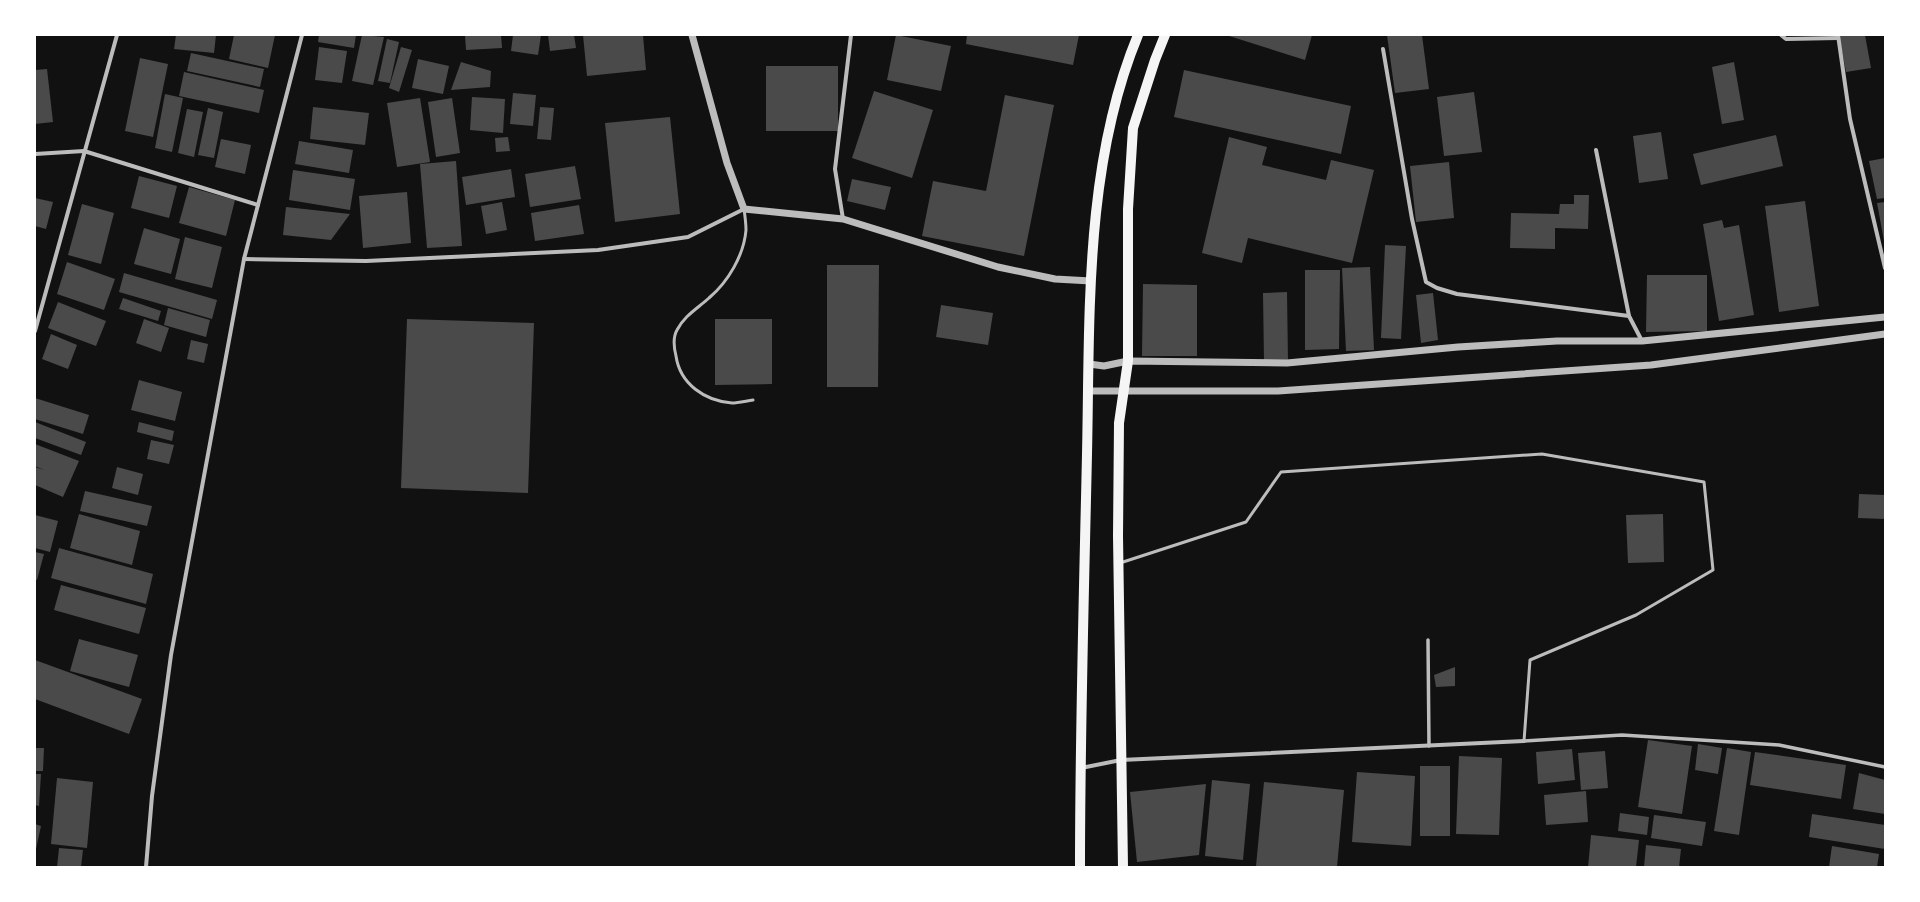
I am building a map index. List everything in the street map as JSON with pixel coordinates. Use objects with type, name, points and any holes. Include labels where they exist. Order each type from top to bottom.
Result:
[{"type":"main road","points":[[1080,867],[1080,768],[1091,281],[1098,205],[1108,125],[1138,35]]},
{"type":"main road","points":[[1123,867],[1120,760],[1119,423],[1122,392],[1128,360],[1128,209],[1133,128],[1155,60],[1165,35]]},
{"type":"street","points":[[35,331],[117,35]]},
{"type":"street","points":[[146,867],[152,796],[170,655],[244,260],[302,35]]},
{"type":"street","points":[[692,35],[727,163],[744,209]]},
{"type":"street","points":[[843,219],[835,169],[851,35]]},
{"type":"street","points":[[1781,35],[1786,39],[1838,36],[1850,118],[1885,268]]},
{"type":"street","points":[[1383,50],[1412,219],[1426,282],[1437,288],[1457,294],[1629,316]]},
{"type":"street","points":[[1596,150],[1629,316],[1642,341]]},
{"type":"street","points":[[35,154],[84,151],[258,205]]},
{"type":"street","points":[[244,260],[366,261],[598,250],[688,237],[744,209],[843,219],[998,267],[1055,279],[1091,281]]},
{"type":"street","points":[[1089,364],[1104,366],[1128,360],[1287,363],[1466,347],[1557,341],[1642,341],[1885,317]]},
{"type":"street","points":[[1088,391],[1278,391],[1651,365],[1885,334]]},
{"type":"street","points":[[1428,640],[1429,746]]},
{"type":"street","points":[[1080,768],[1120,760],[1429,746],[1622,734],[1779,745],[1885,767]]},
{"type":"lane","points":[[744,209],[746,229],[743,244],[736,263],[722,287],[690,313],[676,330],[674,347],[677,366],[690,386],[706,397],[732,403],[753,400]]},
{"type":"lane","points":[[1119,563],[1246,522],[1281,472],[1542,454],[1704,482],[1713,570],[1636,615],[1530,660],[1524,741]]},
{"type":"building","points":[[176,35],[216,35],[214,53],[174,49]]},
{"type":"building","points":[[234,35],[275,35],[268,68],[229,59]]},
{"type":"building","points":[[319,35],[356,35],[354,48],[318,42]]},
{"type":"building","points":[[362,35],[384,37],[373,85],[352,81]]},
{"type":"building","points":[[465,35],[501,35],[502,48],[466,50]]},
{"type":"building","points":[[513,35],[541,35],[538,55],[511,51]]},
{"type":"building","points":[[548,35],[574,35],[576,48],[550,51]]},
{"type":"building","points":[[583,35],[643,35],[646,70],[587,76]]},
{"type":"building","points":[[896,35],[951,46],[941,91],[887,80]]},
{"type":"building","points":[[967,35],[1079,35],[1073,65],[966,44]]},
{"type":"building","points":[[1226,35],[1312,35],[1305,60]]},
{"type":"building","points":[[1387,35],[1422,35],[1429,89],[1395,93]]},
{"type":"building","points":[[1839,35],[1865,35],[1871,68],[1846,72]]},
{"type":"building","points":[[387,39],[399,42],[390,83],[378,81]]},
{"type":"building","points":[[319,47],[347,51],[342,83],[315,80]]},
{"type":"building","points":[[401,47],[412,50],[399,92],[389,88]]},
{"type":"building","points":[[191,53],[264,69],[260,87],[187,71]]},
{"type":"building","points":[[140,58],[168,64],[153,137],[125,131]]},
{"type":"building","points":[[418,59],[449,66],[443,94],[412,88]]},
{"type":"building","points":[[461,62],[491,71],[490,87],[451,90]]},
{"type":"building","points":[[1734,62],[1744,120],[1722,124],[1712,67]]},
{"type":"building","points":[[766,66],[838,66],[838,131],[766,131]]},
{"type":"building","points":[[47,69],[53,122],[35,124],[35,70]]},
{"type":"building","points":[[1184,70],[1351,106],[1341,154],[1174,117]]},
{"type":"building","points":[[184,72],[264,90],[259,113],[179,96]]},
{"type":"building","points":[[874,91],[933,110],[912,178],[852,158]]},
{"type":"building","points":[[1474,92],[1482,152],[1444,156],[1437,97]]},
{"type":"building","points":[[513,93],[536,95],[533,126],[510,124]]},
{"type":"building","points":[[165,94],[183,98],[172,152],[155,148]]},
{"type":"building","points":[[1005,95],[1054,105],[1024,256],[922,236],[933,181],[986,191]]},
{"type":"building","points":[[472,97],[505,99],[503,133],[470,130]]},
{"type":"building","points":[[420,98],[430,162],[397,167],[387,103]]},
{"type":"building","points":[[452,98],[460,153],[436,157],[428,102]]},
{"type":"building","points":[[313,107],[369,113],[365,145],[310,139]]},
{"type":"building","points":[[540,107],[554,108],[551,140],[537,139]]},
{"type":"building","points":[[208,108],[223,112],[214,158],[198,155]]},
{"type":"building","points":[[187,109],[203,112],[194,157],[178,153]]},
{"type":"building","points":[[670,117],[680,214],[615,222],[605,123]]},
{"type":"building","points":[[1661,132],[1668,179],[1639,183],[1633,136]]},
{"type":"building","points":[[1776,135],[1783,166],[1701,185],[1693,154]]},
{"type":"building","points":[[508,137],[510,151],[496,152],[495,138]]},
{"type":"building","points":[[1229,137],[1267,147],[1262,165],[1326,180],[1331,160],[1374,170],[1352,263],[1248,238],[1242,263],[1202,253]]},
{"type":"building","points":[[221,139],[251,145],[245,174],[215,167]]},
{"type":"building","points":[[299,141],[353,150],[349,173],[295,164]]},
{"type":"building","points":[[1885,158],[1885,198],[1877,199],[1869,161]]},
{"type":"building","points":[[456,161],[462,246],[427,248],[420,164]]},
{"type":"building","points":[[1449,162],[1454,218],[1416,222],[1410,166]]},
{"type":"building","points":[[575,166],[581,199],[530,207],[525,174]]},
{"type":"building","points":[[511,169],[515,197],[466,205],[462,177]]},
{"type":"building","points":[[293,170],[355,179],[350,210],[289,200]]},
{"type":"building","points":[[139,176],[177,186],[169,218],[131,208]]},
{"type":"building","points":[[852,179],[891,187],[885,210],[847,201]]},
{"type":"building","points":[[189,187],[235,200],[226,236],[179,223]]},
{"type":"building","points":[[407,192],[411,243],[363,248],[359,196]]},
{"type":"building","points":[[1574,195],[1589,195],[1588,229],[1555,228],[1555,249],[1510,248],[1511,213],[1559,214],[1560,204],[1574,204]]},
{"type":"building","points":[[35,198],[53,202],[46,229],[35,226]]},
{"type":"building","points":[[1805,201],[1819,306],[1779,312],[1765,206]]},
{"type":"building","points":[[502,202],[507,230],[486,234],[481,206]]},
{"type":"building","points":[[1885,202],[1885,241],[1884,241],[1877,203]]},
{"type":"building","points":[[82,204],[114,213],[101,264],[68,255]]},
{"type":"building","points":[[579,205],[584,234],[535,241],[531,213]]},
{"type":"building","points":[[286,207],[350,214],[331,240],[283,235]]},
{"type":"building","points":[[1722,220],[1724,228],[1739,225],[1754,315],[1719,321],[1703,224]]},
{"type":"building","points":[[144,228],[180,239],[171,274],[134,264]]},
{"type":"building","points":[[185,237],[222,247],[212,288],[175,279]]},
{"type":"building","points":[[1385,245],[1406,246],[1401,339],[1381,338]]},
{"type":"building","points":[[67,262],[115,279],[104,310],[57,294]]},
{"type":"building","points":[[827,265],[879,265],[878,387],[827,387]]},
{"type":"building","points":[[1370,267],[1374,350],[1346,351],[1342,268]]},
{"type":"building","points":[[1305,270],[1340,270],[1339,349],[1305,350]]},
{"type":"building","points":[[124,273],[217,300],[212,319],[119,292]]},
{"type":"building","points":[[1647,275],[1707,275],[1707,331],[1646,332]]},
{"type":"building","points":[[1143,284],[1197,285],[1197,356],[1142,356]]},
{"type":"building","points":[[1287,292],[1288,362],[1264,362],[1263,293]]},
{"type":"building","points":[[1433,293],[1438,340],[1421,343],[1416,295]]},
{"type":"building","points":[[123,298],[161,311],[158,321],[119,309]]},
{"type":"building","points":[[58,302],[106,321],[96,346],[48,328]]},
{"type":"building","points":[[941,305],[993,313],[988,345],[936,337]]},
{"type":"building","points":[[168,308],[210,320],[206,337],[164,325]]},
{"type":"building","points":[[144,319],[169,328],[161,352],[136,343]]},
{"type":"building","points":[[407,319],[534,323],[528,493],[401,488]]},
{"type":"building","points":[[715,319],[772,319],[772,384],[715,385]]},
{"type":"building","points":[[51,334],[77,345],[68,369],[42,359]]},
{"type":"building","points":[[191,340],[208,344],[204,363],[187,359]]},
{"type":"building","points":[[139,380],[182,392],[175,421],[131,410]]},
{"type":"building","points":[[35,398],[89,415],[83,434],[35,419]]},
{"type":"building","points":[[35,422],[86,442],[81,455],[35,438]]},
{"type":"building","points":[[139,422],[174,431],[172,441],[137,432]]},
{"type":"building","points":[[151,440],[174,445],[169,464],[147,459]]},
{"type":"building","points":[[35,444],[79,461],[63,497],[35,485],[35,467],[44,470],[35,466]]},
{"type":"building","points":[[117,467],[143,474],[138,495],[112,488]]},
{"type":"building","points":[[85,491],[152,506],[147,526],[80,511]]},
{"type":"building","points":[[1859,494],[1885,495],[1885,519],[1858,518]]},
{"type":"building","points":[[79,514],[140,531],[132,565],[70,548]]},
{"type":"building","points":[[1663,514],[1664,562],[1628,563],[1626,515]]},
{"type":"building","points":[[35,515],[58,521],[50,552],[35,548]]},
{"type":"building","points":[[59,548],[153,574],[146,604],[51,578]]},
{"type":"building","points":[[35,552],[44,554],[37,580],[35,579]]},
{"type":"building","points":[[61,585],[146,608],[139,634],[54,610]]},
{"type":"building","points":[[79,639],[138,655],[129,687],[70,671]]},
{"type":"building","points":[[35,660],[142,699],[129,734],[35,699]]},
{"type":"building","points":[[1455,667],[1455,686],[1436,687],[1434,675]]},
{"type":"building","points":[[1648,740],[1692,746],[1682,814],[1638,807]]},
{"type":"building","points":[[1698,744],[1722,748],[1718,774],[1695,770]]},
{"type":"building","points":[[35,748],[44,748],[43,771],[35,771]]},
{"type":"building","points":[[1727,748],[1751,752],[1739,835],[1714,831]]},
{"type":"building","points":[[1572,749],[1575,780],[1538,784],[1536,752]]},
{"type":"building","points":[[1605,751],[1608,788],[1581,790],[1578,753]]},
{"type":"building","points":[[1755,752],[1846,765],[1841,799],[1750,785]]},
{"type":"building","points":[[1459,756],[1502,758],[1499,835],[1456,834]]},
{"type":"building","points":[[1420,766],[1450,766],[1450,836],[1420,836]]},
{"type":"building","points":[[1357,772],[1415,776],[1411,846],[1352,842]]},
{"type":"building","points":[[1859,773],[1885,780],[1885,814],[1853,809]]},
{"type":"building","points":[[35,774],[41,774],[39,806],[35,805]]},
{"type":"building","points":[[57,778],[93,782],[87,848],[51,844]]},
{"type":"building","points":[[1212,780],[1250,784],[1243,860],[1205,856]]},
{"type":"building","points":[[1264,782],[1344,790],[1337,867],[1256,866]]},
{"type":"building","points":[[1206,784],[1199,855],[1137,862],[1130,792]]},
{"type":"building","points":[[1586,791],[1588,822],[1546,825],[1544,795]]},
{"type":"building","points":[[1620,813],[1649,817],[1647,835],[1618,831]]},
{"type":"building","points":[[1812,814],[1885,825],[1885,849],[1809,837]]},
{"type":"building","points":[[1654,815],[1706,822],[1702,846],[1651,838]]},
{"type":"building","points":[[35,824],[41,826],[36,849],[35,849]]},
{"type":"building","points":[[1591,835],[1639,840],[1636,867],[1588,867]]},
{"type":"building","points":[[1646,845],[1681,849],[1679,867],[1644,867]]},
{"type":"building","points":[[1832,846],[1879,854],[1877,867],[1829,867]]},
{"type":"building","points":[[59,848],[83,850],[81,867],[57,867]]}]
